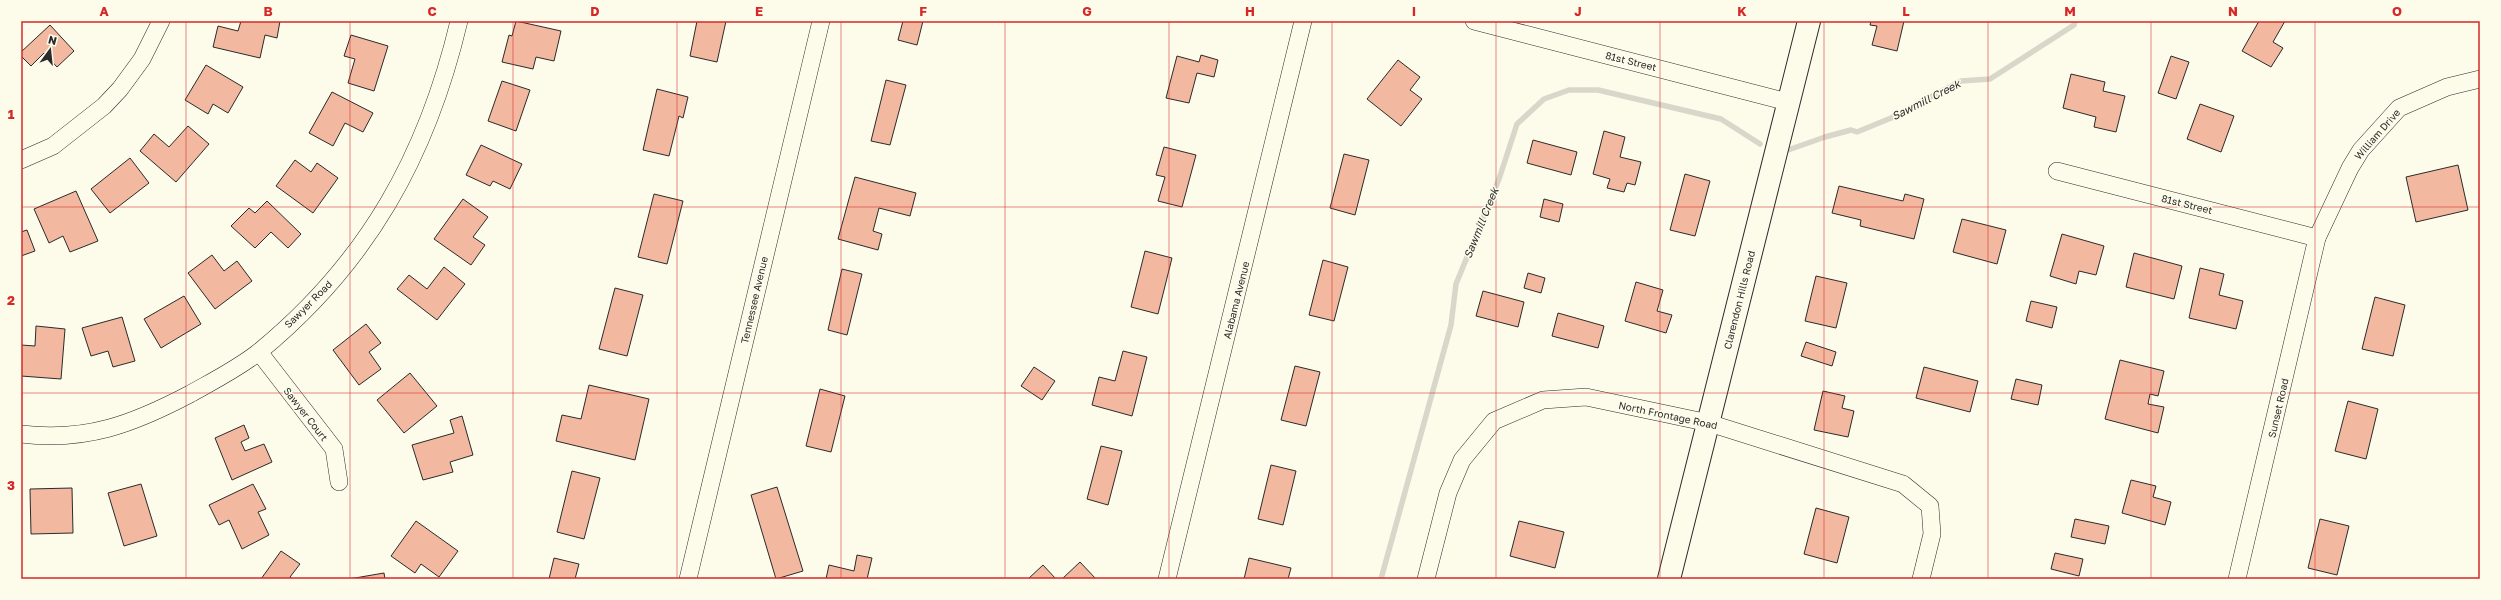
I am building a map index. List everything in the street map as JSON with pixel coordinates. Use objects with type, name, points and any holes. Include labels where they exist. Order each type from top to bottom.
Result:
[{"type":"street","points":[[21,160],[53,146],[104,106],[142,59],[161,21]]},
{"type":"street","name":"Sawyer Road","points":[[21,434],[58,436],[85,433],[117,426],[142,418],[219,378],[259,352],[324,290],[365,240],[384,211],[419,146],[433,112],[459,21]]},
{"type":"street","name":"Tennessee Avenue","points":[[688,579],[821,21]]},
{"type":"street","name":"Alabama Avenue","points":[[1167,579],[1303,21]]},
{"type":"street","name":"81st Street","points":[[1474,21],[1788,102]]},
{"type":"street","name":"Clarendon Hills Road","points":[[1669,579],[1809,21]]},
{"type":"street","name":"William Drive","points":[[2318,238],[2350,168],[2361,150],[2399,108],[2447,87],[2480,79]]},
{"type":"street","name":"81st Street","points":[[2057,171],[2318,238]]},
{"type":"street","name":"Sunset Road","points":[[2237,579],[2318,238]]},
{"type":"street","name":"Sawyer Court","points":[[259,352],[334,449],[339,482]]},
{"type":"street","name":"North Frontage Road","points":[[1426,579],[1448,493],[1462,460],[1494,421],[1543,400],[1586,398],[1709,423],[1903,484],[1930,506],[1932,534],[1921,579]]},
{"type":"building","points":[[241,21],[280,21],[277,38],[265,35],[260,58],[213,47],[218,26],[238,31]]},
{"type":"building","points":[[516,21],[561,31],[554,61],[536,57],[533,69],[502,62],[509,35],[512,36]]},
{"type":"building","points":[[697,21],[726,21],[717,62],[690,56]]},
{"type":"building","points":[[903,21],[923,21],[917,45],[898,40]]},
{"type":"building","points":[[1871,21],[1904,21],[1897,51],[1872,45],[1877,26],[1870,25]]},
{"type":"building","points":[[2259,21],[2285,21],[2273,42],[2283,48],[2271,67],[2242,51]]},
{"type":"building","points":[[50,25],[74,51],[57,67],[44,53],[31,66],[21,56],[21,52]]},
{"type":"building","points":[[351,35],[388,46],[374,91],[348,83],[355,59],[344,56]]},
{"type":"building","points":[[1201,55],[1218,60],[1214,77],[1197,73],[1189,103],[1166,98],[1177,56],[1199,62]]},
{"type":"building","points":[[2171,56],[2189,62],[2176,99],[2158,93]]},
{"type":"building","points":[[1398,60],[1420,77],[1410,90],[1422,99],[1401,126],[1367,99]]},
{"type":"building","points":[[206,65],[243,87],[228,113],[213,104],[208,114],[185,100]]},
{"type":"building","points":[[2071,74],[2105,82],[2103,91],[2125,96],[2116,132],[2094,127],[2096,117],[2063,108]]},
{"type":"building","points":[[886,80],[906,85],[890,145],[871,141]]},
{"type":"building","points":[[502,81],[530,90],[516,131],[488,121]]},
{"type":"building","points":[[657,89],[688,97],[683,118],[679,116],[669,156],[643,150]]},
{"type":"building","points":[[332,92],[373,113],[363,132],[345,123],[333,146],[309,133]]},
{"type":"building","points":[[2200,104],[2234,116],[2221,152],[2187,139]]},
{"type":"building","points":[[188,126],[209,144],[176,182],[140,151],[154,134],[169,147]]},
{"type":"building","points":[[1604,131],[1625,137],[1620,157],[1641,162],[1635,185],[1627,183],[1624,192],[1607,188],[1610,179],[1593,174]]},
{"type":"building","points":[[1533,140],[1577,152],[1571,175],[1527,163]]},
{"type":"building","points":[[481,145],[522,164],[510,189],[493,181],[490,186],[466,175]]},
{"type":"building","points":[[1164,147],[1196,155],[1182,207],[1158,201],[1165,177],[1156,175]]},
{"type":"building","points":[[1344,154],[1369,160],[1355,215],[1330,208]]},
{"type":"building","points":[[130,158],[149,183],[110,213],[91,189]]},
{"type":"building","points":[[295,160],[311,172],[317,163],[338,178],[313,213],[276,186]]},
{"type":"building","points":[[2458,165],[2468,210],[2416,222],[2406,177]]},
{"type":"building","points":[[1685,174],[1710,181],[1695,236],[1670,230]]},
{"type":"building","points":[[855,177],[916,193],[910,216],[879,208],[873,231],[882,234],[878,250],[838,239]]},
{"type":"building","points":[[1839,186],[1903,201],[1905,194],[1924,199],[1914,239],[1860,226],[1861,220],[1832,213]]},
{"type":"building","points":[[76,191],[98,241],[70,252],[63,236],[49,243],[34,209]]},
{"type":"building","points":[[654,194],[683,201],[667,264],[638,257]]},
{"type":"building","points":[[463,199],[488,217],[473,237],[485,245],[471,265],[434,239]]},
{"type":"building","points":[[1544,199],[1563,204],[1559,222],[1540,217]]},
{"type":"building","points":[[267,201],[301,234],[288,248],[271,232],[255,248],[231,226],[249,208],[255,213]]},
{"type":"building","points":[[1962,219],[2006,230],[1997,264],[1953,252]]},
{"type":"building","points":[[27,230],[35,251],[21,256],[21,232]]},
{"type":"building","points":[[2062,234],[2104,246],[2096,275],[2079,271],[2076,284],[2050,276]]},
{"type":"building","points":[[1145,251],[1172,258],[1158,314],[1131,307]]},
{"type":"building","points":[[2134,253],[2182,266],[2174,299],[2126,287]]},
{"type":"building","points":[[212,255],[224,271],[237,261],[252,281],[215,309],[188,273]]},
{"type":"building","points":[[1323,260],[1348,267],[1334,321],[1309,315]]},
{"type":"building","points":[[444,267],[465,284],[437,320],[397,289],[409,275],[427,289]]},
{"type":"building","points":[[2200,268],[2224,274],[2219,295],[2243,301],[2236,329],[2189,318]]},
{"type":"building","points":[[842,269],[862,274],[847,335],[828,330]]},
{"type":"building","points":[[1528,273],[1545,278],[1541,293],[1524,288]]},
{"type":"building","points":[[1816,276],[1847,283],[1836,328],[1805,321]]},
{"type":"building","points":[[1636,282],[1663,290],[1657,311],[1672,315],[1666,333],[1625,321]]},
{"type":"building","points":[[615,288],[643,295],[627,356],[599,349]]},
{"type":"building","points":[[1483,291],[1524,302],[1518,327],[1476,316]]},
{"type":"building","points":[[184,296],[201,324],[161,348],[144,319]]},
{"type":"building","points":[[2375,297],[2405,305],[2393,356],[2362,349]]},
{"type":"building","points":[[2031,301],[2057,307],[2052,328],[2026,321]]},
{"type":"building","points":[[1558,313],[1604,326],[1598,348],[1552,336]]},
{"type":"building","points":[[122,317],[135,361],[113,367],[108,351],[91,356],[82,328]]},
{"type":"building","points":[[366,324],[381,343],[369,352],[381,369],[359,385],[333,350]]},
{"type":"building","points":[[36,326],[65,329],[61,379],[21,376],[21,345],[35,346]]},
{"type":"building","points":[[1806,342],[1836,352],[1832,366],[1801,356]]},
{"type":"building","points":[[1123,351],[1147,357],[1132,416],[1092,405],[1099,377],[1115,381]]},
{"type":"building","points":[[2120,360],[2164,371],[2158,396],[2150,394],[2148,404],[2164,407],[2158,433],[2105,419]]},
{"type":"building","points":[[1295,366],[1320,372],[1306,426],[1281,420]]},
{"type":"building","points":[[1034,367],[1055,381],[1042,400],[1021,386]]},
{"type":"building","points":[[1924,367],[1978,381],[1970,412],[1916,398]]},
{"type":"building","points":[[410,373],[437,406],[404,433],[377,400]]},
{"type":"building","points":[[2016,379],[2042,385],[2038,405],[2011,399]]},
{"type":"building","points":[[589,385],[649,399],[635,460],[556,441],[562,415],[581,419]]},
{"type":"building","points":[[820,389],[845,396],[831,452],[806,446]]},
{"type":"building","points":[[1823,391],[1845,396],[1842,408],[1854,411],[1848,437],[1814,430]]},
{"type":"building","points":[[2348,401],[2378,409],[2366,459],[2335,451]]},
{"type":"building","points":[[462,416],[473,455],[450,462],[453,472],[423,480],[412,445],[454,433],[450,420]]},
{"type":"building","points":[[244,425],[249,438],[241,442],[245,451],[264,444],[272,462],[232,480],[215,438]]},
{"type":"building","points":[[1101,446],[1122,451],[1108,505],[1087,499]]},
{"type":"building","points":[[1271,465],[1296,471],[1283,525],[1258,519]]},
{"type":"building","points":[[572,471],[600,478],[584,539],[557,532]]},
{"type":"building","points":[[2131,480],[2156,486],[2153,497],[2171,502],[2165,525],[2122,513]]},
{"type":"building","points":[[141,484],[157,536],[124,546],[108,493]]},
{"type":"building","points":[[253,484],[266,509],[258,512],[269,535],[242,549],[229,520],[219,525],[209,505]]},
{"type":"building","points":[[777,487],[803,571],[776,579],[751,495]]},
{"type":"building","points":[[72,488],[73,533],[31,534],[30,489]]},
{"type":"building","points":[[1816,508],[1849,517],[1837,563],[1804,554]]},
{"type":"building","points":[[2075,519],[2109,526],[2105,544],[2071,537]]},
{"type":"building","points":[[2320,519],[2349,526],[2337,575],[2308,568]]},
{"type":"building","points":[[416,521],[458,551],[439,577],[421,564],[415,573],[391,556]]},
{"type":"building","points":[[1519,521],[1564,532],[1555,568],[1510,556]]},
{"type":"building","points":[[281,551],[300,564],[290,577],[293,579],[261,579]]},
{"type":"building","points":[[2055,553],[2083,559],[2079,576],[2051,569]]},
{"type":"building","points":[[857,555],[872,558],[867,579],[826,579],[829,565],[854,571]]},
{"type":"building","points":[[554,558],[579,564],[575,579],[549,579]]},
{"type":"building","points":[[1249,558],[1291,568],[1288,579],[1244,579]]},
{"type":"building","points":[[1080,562],[1096,579],[1062,579]]},
{"type":"building","points":[[1043,565],[1056,579],[1028,579]]},
{"type":"building","points":[[384,573],[385,579],[349,579]]},
{"type":"waterway","name":"Sawmill Creek","points":[[1788,150],[1851,130],[1857,132],[1891,118],[1961,81],[1990,79],[2074,25],[2075,21]]},
{"type":"waterway","name":"Sawmill Creek","points":[[1381,579],[1451,325],[1456,284],[1499,179],[1517,124],[1544,99],[1569,90],[1598,90],[1721,119],[1760,144]]}]
